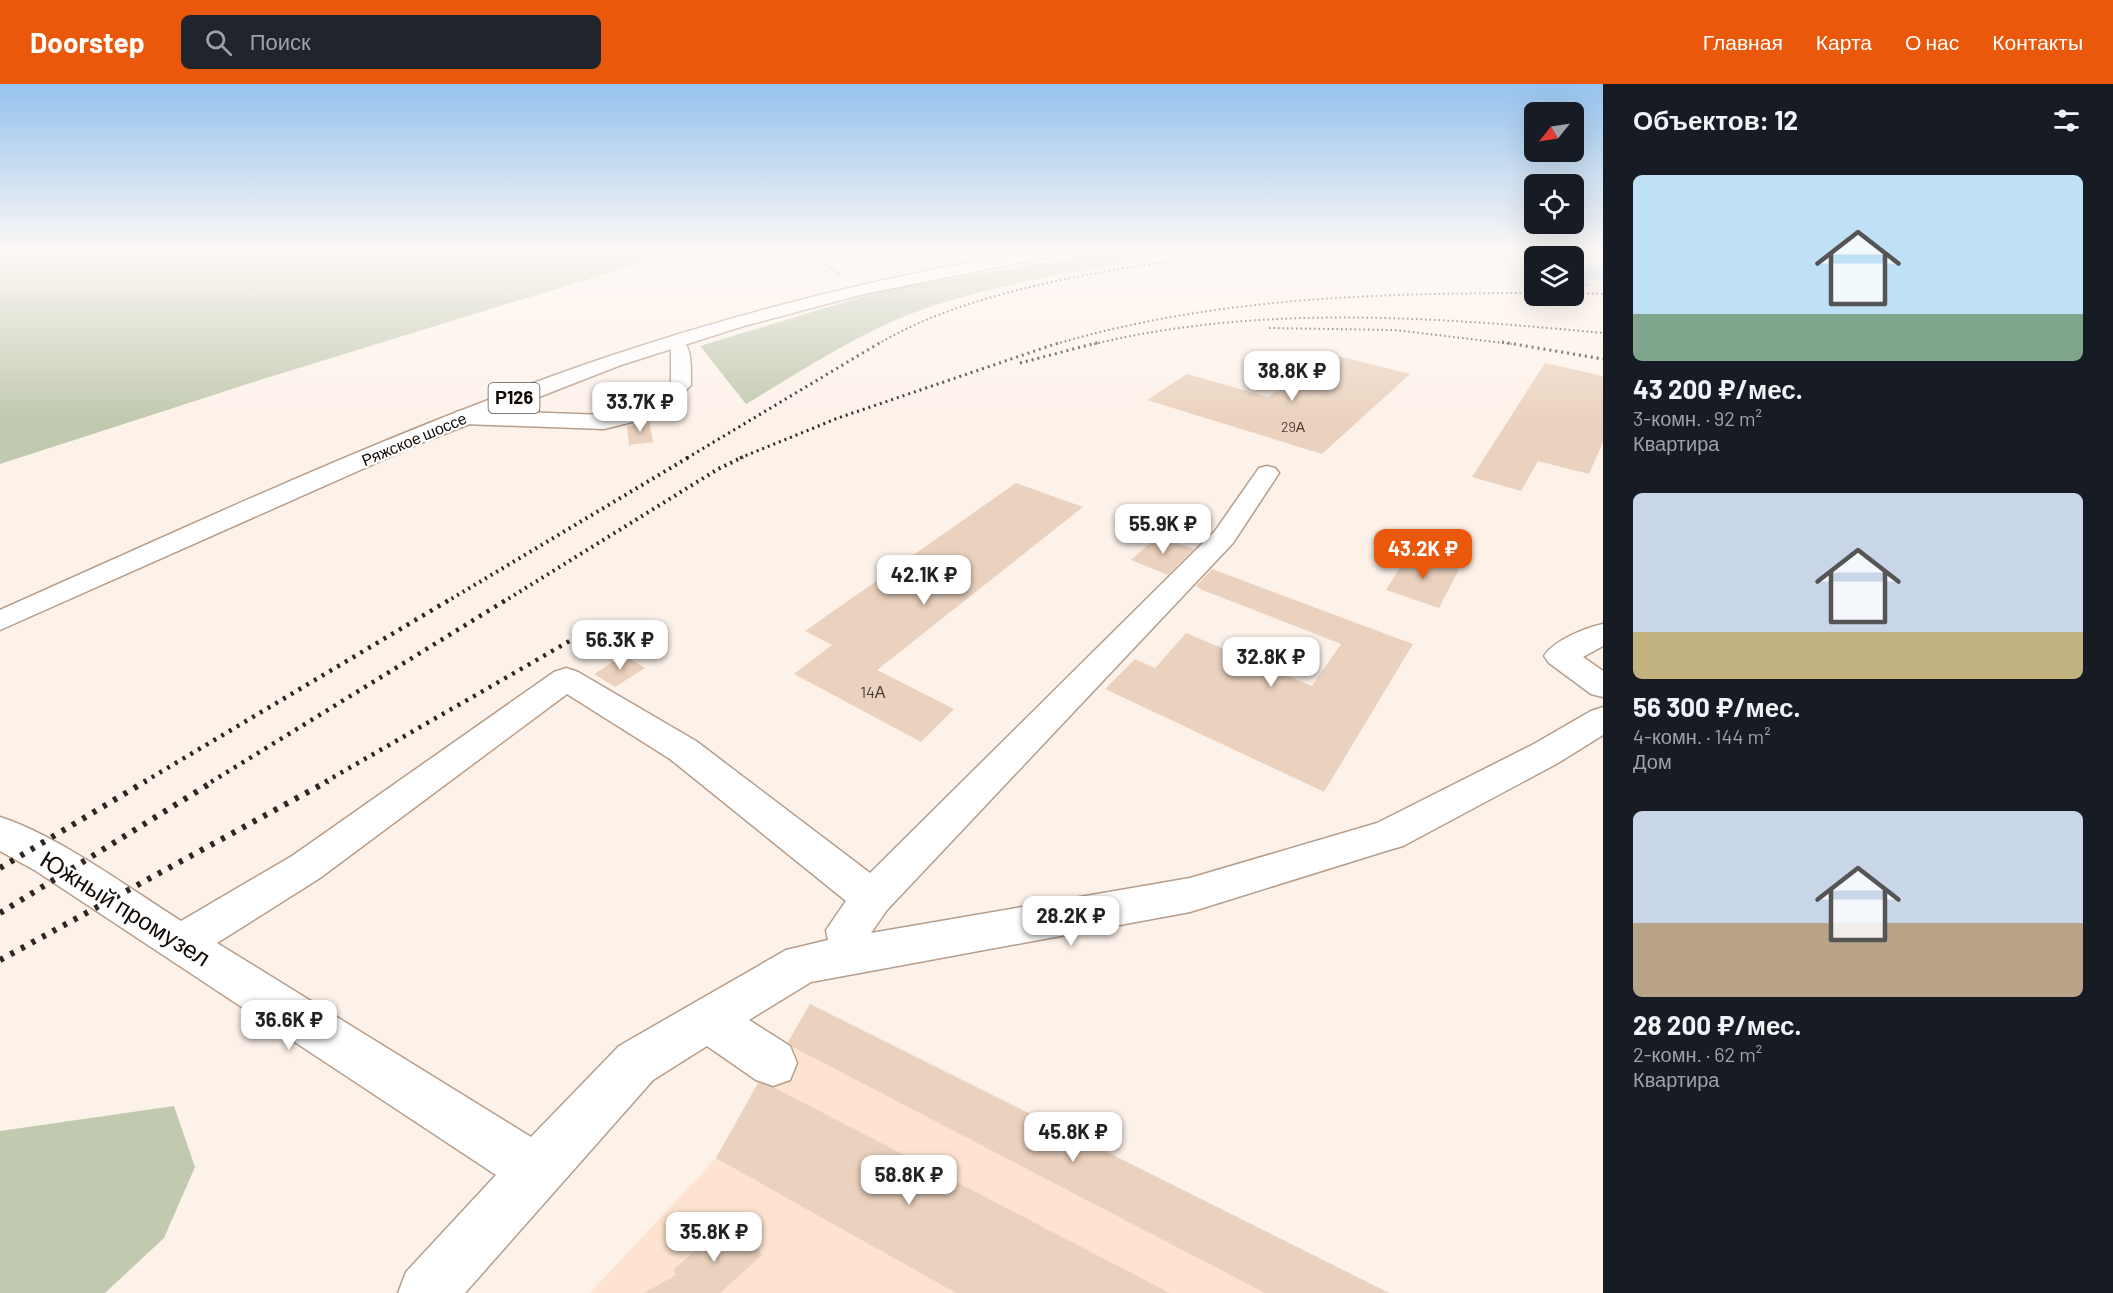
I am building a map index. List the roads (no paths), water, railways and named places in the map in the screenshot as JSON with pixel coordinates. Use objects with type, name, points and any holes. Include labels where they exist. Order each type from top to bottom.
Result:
[{"type":"main road","name":"Ряжское шоссе","points":[[0,621],[464,417],[674,342],[791,308]]},
{"type":"main road","points":[[464,417],[604,422],[656,409],[681,386],[680,349],[674,342]]},
{"type":"main road","points":[[852,955],[848,930],[872,898],[1224,537],[1267,473]]},
{"type":"main road","points":[[1603,633],[1560,656],[1603,686]]},
{"type":"main road","points":[[181,943],[306,867],[566,679],[683,750],[872,898]]},
{"type":"main road","points":[[427,1293],[536,1170],[636,1063],[802,964],[1190,895],[1389,835],[1545,754],[1603,719]]},
{"type":"main road","name":"Южный промузел","points":[[0,832],[50,860],[536,1170]]},
{"type":"main road","points":[[707,1020],[773,1063]]},
{"type":"railway","points":[[878,344],[917,324],[956,308]]},
{"type":"railway","points":[[1056,344],[1114,329],[1230,308]]},
{"type":"railway","points":[[1094,344],[1157,331],[1220,323],[1284,319],[1412,319],[1603,333]]},
{"type":"railway","points":[[1269,328],[1395,330],[1512,344]]},
{"type":"railway","points":[[687,458],[881,342]]},
{"type":"railway","points":[[740,458],[838,418],[1061,342]]},
{"type":"railway","points":[[1020,363],[1100,342]]},
{"type":"railway","points":[[1502,342],[1603,359]]},
{"type":"railway","points":[[446,602],[689,457]]},
{"type":"railway","points":[[503,602],[718,469],[743,457]]},
{"type":"railway","points":[[144,782],[449,600]]},
{"type":"railway","points":[[211,782],[506,600]]},
{"type":"railway","points":[[325,782],[599,624]]},
{"type":"railway","points":[[0,868],[146,781]]},
{"type":"railway","points":[[0,913],[214,781]]},
{"type":"railway","points":[[0,960],[328,781]]}]
